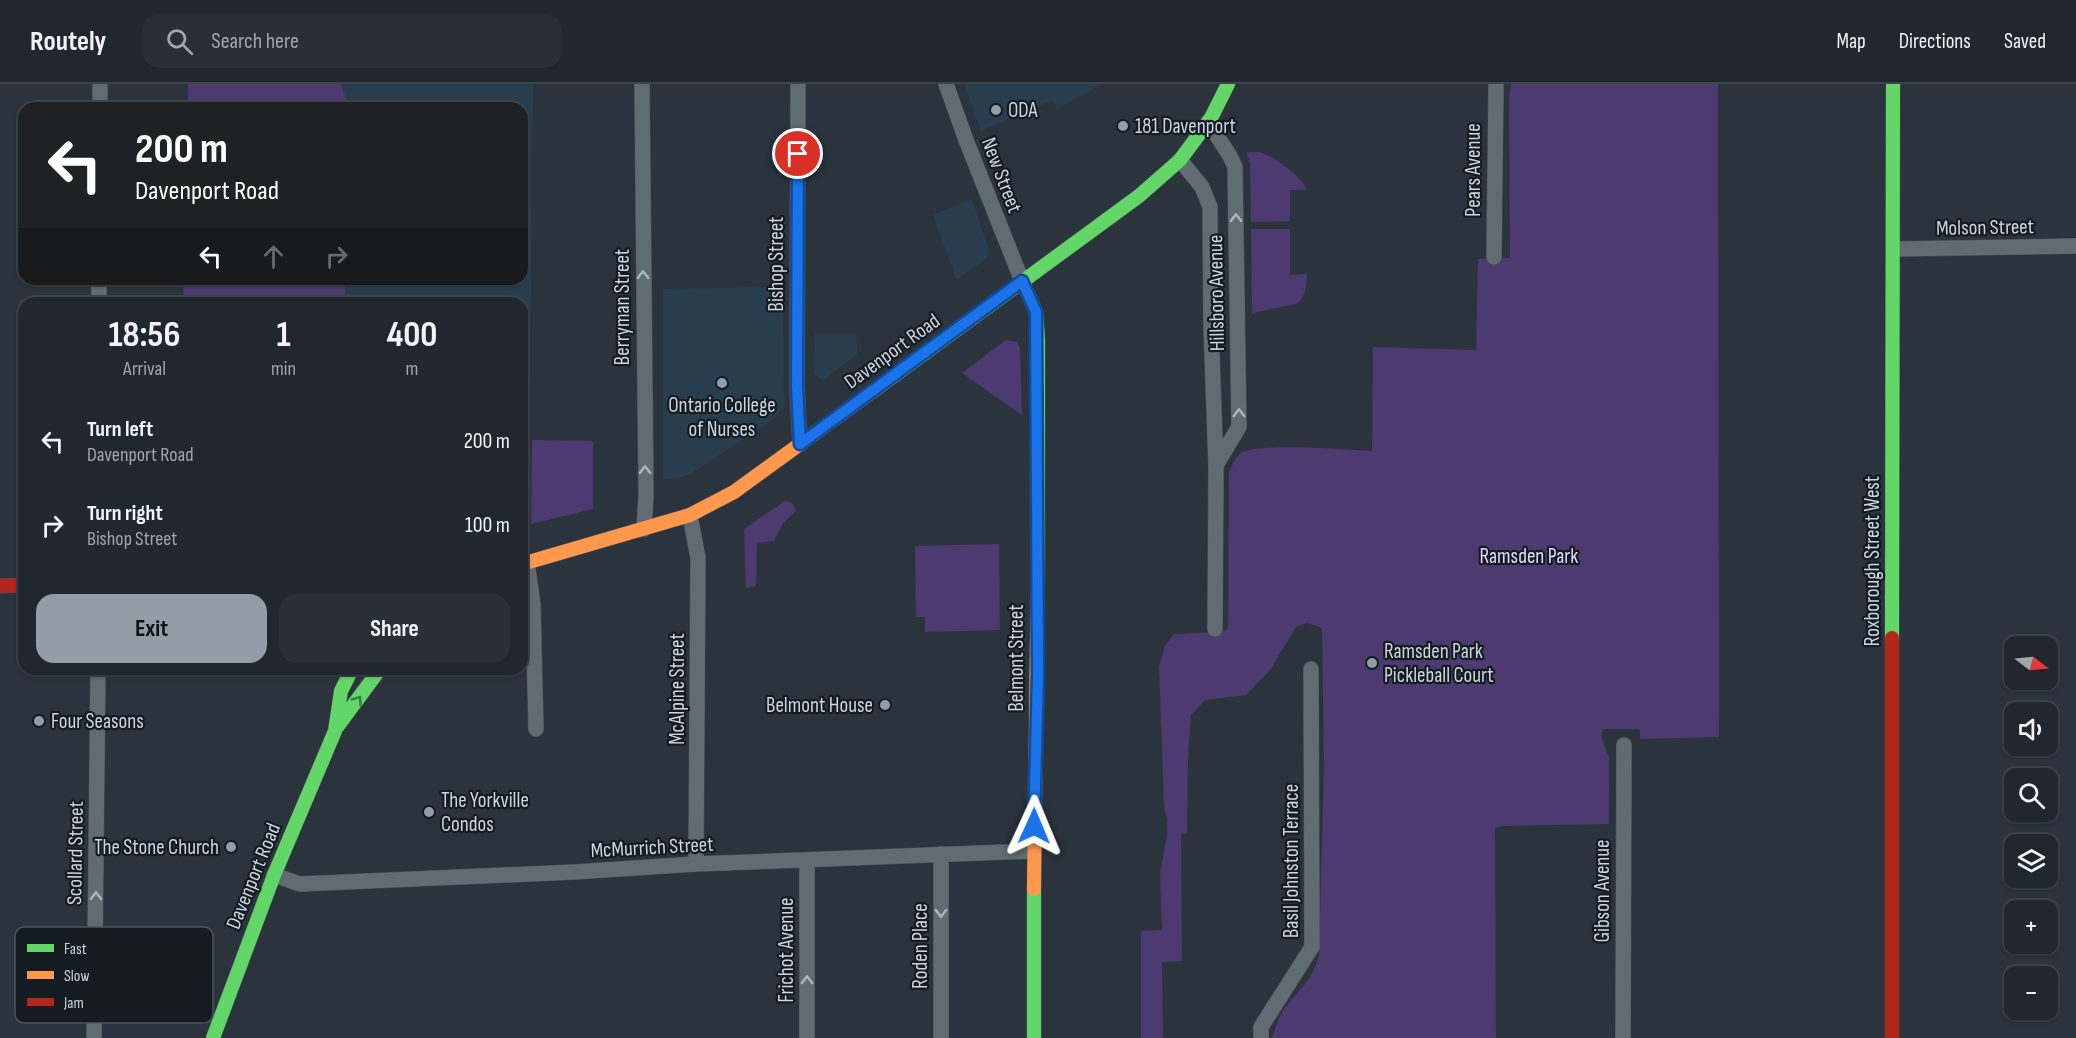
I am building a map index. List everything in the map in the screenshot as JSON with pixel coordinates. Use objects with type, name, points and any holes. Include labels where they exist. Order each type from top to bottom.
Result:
[{"type":"street","points":[[100,84],[100,102]]},
{"type":"street","name":"Berryman Street","points":[[642,84],[644,529]]},
{"type":"street","name":"Bishop Street","points":[[798,84],[797,387],[800,444]]},
{"type":"street","name":"New Street","points":[[946,84],[1022,281]]},
{"type":"street","name":"Davenport Road","points":[[528,562],[690,515],[735,492],[1139,196],[1180,160],[1208,122],[1228,84]]},
{"type":"street","name":"Pears Avenue","points":[[1494,257],[1496,84]]},
{"type":"street","name":"Roxborough Street West","points":[[1892,1038],[1893,84]]},
{"type":"street","name":"Hillsboro Avenue","points":[[1208,122],[1235,167],[1239,427],[1216,465]]},
{"type":"street","name":"Hillsboro Avenue","points":[[1180,160],[1202,187],[1210,207],[1211,328],[1216,465],[1215,629]]},
{"type":"street","name":"Molson Street","points":[[1894,249],[2076,246]]},
{"type":"street","name":"Belmont Street","points":[[1022,281],[1036,312],[1038,339],[1038,674],[1034,851],[1034,1038]]},
{"type":"street","name":"McAlpine Street","points":[[690,515],[698,558],[696,864]]},
{"type":"street","points":[[528,578],[533,604],[536,729]]},
{"type":"street","points":[[0,586],[18,585]]},
{"type":"street","name":"Basil Johnston Terrace","points":[[1261,1038],[1261,1027],[1312,947],[1311,669]]},
{"type":"street","name":"Scollard Street","points":[[95,927],[98,675]]},
{"type":"street","name":"Davenport Road","points":[[335,731],[341,691],[349,675]]},
{"type":"street","name":"Davenport Road","points":[[213,1038],[274,875],[335,731],[376,675]]},
{"type":"street","name":"Gibson Avenue","points":[[1623,1038],[1624,745]]},
{"type":"street","name":"McMurrich Street","points":[[274,875],[300,884],[574,872],[696,864],[1034,851]]},
{"type":"street","name":"Roden Place","points":[[941,854],[941,1038]]},
{"type":"street","name":"Frichot Avenue","points":[[807,861],[807,1038]]},
{"type":"street","name":"Scollard Street","points":[[94,1023],[94,1038]]},
{"type":"shaded area","points":[[341,84],[533,84],[529,513],[528,297],[340,297],[340,285],[528,285],[528,102],[341,102]]},
{"type":"shaded area","name":"ODA","points":[[964,84],[1102,84],[1057,109],[1053,100],[981,131]]},
{"type":"shaded area","points":[[972,199],[989,251],[984,260],[957,280],[933,215]]},
{"type":"shaded area","name":"Ontario College of Nurses","points":[[783,287],[784,407],[772,420],[692,473],[680,478],[663,479],[663,289]]},
{"type":"shaded area","points":[[815,334],[856,334],[857,354],[823,381],[814,374]]},
{"type":"green space","points":[[188,84],[341,84],[347,102],[188,102]]},
{"type":"green space","name":"Ramsden Park","points":[[1511,84],[1718,84],[1719,737],[1640,739],[1638,729],[1603,729],[1603,741],[1609,759],[1609,824],[1495,828],[1496,1038],[1272,1038],[1281,1014],[1309,978],[1319,954],[1324,766],[1322,628],[1307,623],[1296,627],[1270,670],[1246,695],[1205,700],[1191,715],[1187,833],[1181,834],[1182,961],[1162,962],[1163,1038],[1141,1038],[1141,931],[1162,930],[1160,874],[1167,835],[1159,666],[1165,646],[1174,634],[1221,632],[1228,627],[1229,473],[1239,455],[1250,450],[1283,447],[1372,451],[1373,347],[1476,350],[1478,259],[1510,258],[1509,95]]},
{"type":"green space","points":[[1247,152],[1260,152],[1274,159],[1288,168],[1304,185],[1307,190],[1290,190],[1290,221],[1251,222],[1250,164]]},
{"type":"green space","points":[[1251,229],[1290,229],[1290,275],[1307,274],[1304,294],[1296,304],[1252,313]]},
{"type":"green space","points":[[183,285],[345,285],[345,297],[184,297]]},
{"type":"green space","points":[[1006,340],[1017,342],[1020,348],[1022,415],[962,373]]},
{"type":"green space","points":[[532,440],[593,441],[593,509],[531,524]]},
{"type":"green space","points":[[785,501],[792,503],[796,511],[783,523],[774,541],[757,543],[756,584],[746,588],[744,529]]},
{"type":"green space","points":[[999,544],[1000,630],[925,632],[925,617],[916,617],[915,546]]},
{"type":"traffic: fast","points":[[895,375],[1139,196],[1180,160],[1211,118],[1228,84]]},
{"type":"traffic: fast","points":[[1892,638],[1893,84]]},
{"type":"traffic: fast","points":[[1022,281],[1036,312],[1038,340],[1038,555]]},
{"type":"traffic: fast","points":[[213,1038],[274,875],[335,731],[341,691],[349,675]]},
{"type":"traffic: fast","points":[[337,727],[376,675]]},
{"type":"traffic: fast","points":[[1034,889],[1034,1038]]},
{"type":"traffic: slow","points":[[528,562],[690,515],[734,492],[895,375]]},
{"type":"traffic: slow","points":[[1034,889],[1038,555]]},
{"type":"traffic: jam","points":[[0,586],[18,585]]},
{"type":"traffic: jam","points":[[1892,638],[1892,1038]]},
{"type":"place","name":"ODA","points":[[996,110]]},
{"type":"place","name":"181 Davenport","points":[[1123,126]]},
{"type":"place","name":"Ontario College of Nurses","points":[[722,383]]},
{"type":"place","name":"Ramsden Park Pickleball Court","points":[[1372,663]]},
{"type":"place","name":"Belmont House","points":[[885,705]]},
{"type":"place","name":"Four Seasons","points":[[39,721]]},
{"type":"place","name":"The Yorkville Condos","points":[[429,812]]},
{"type":"place","name":"The Stone Church","points":[[231,847]]},
{"type":"route","points":[[798,154],[797,387],[800,444],[1022,281],[1036,312],[1038,339],[1038,674],[1034,826]]}]
